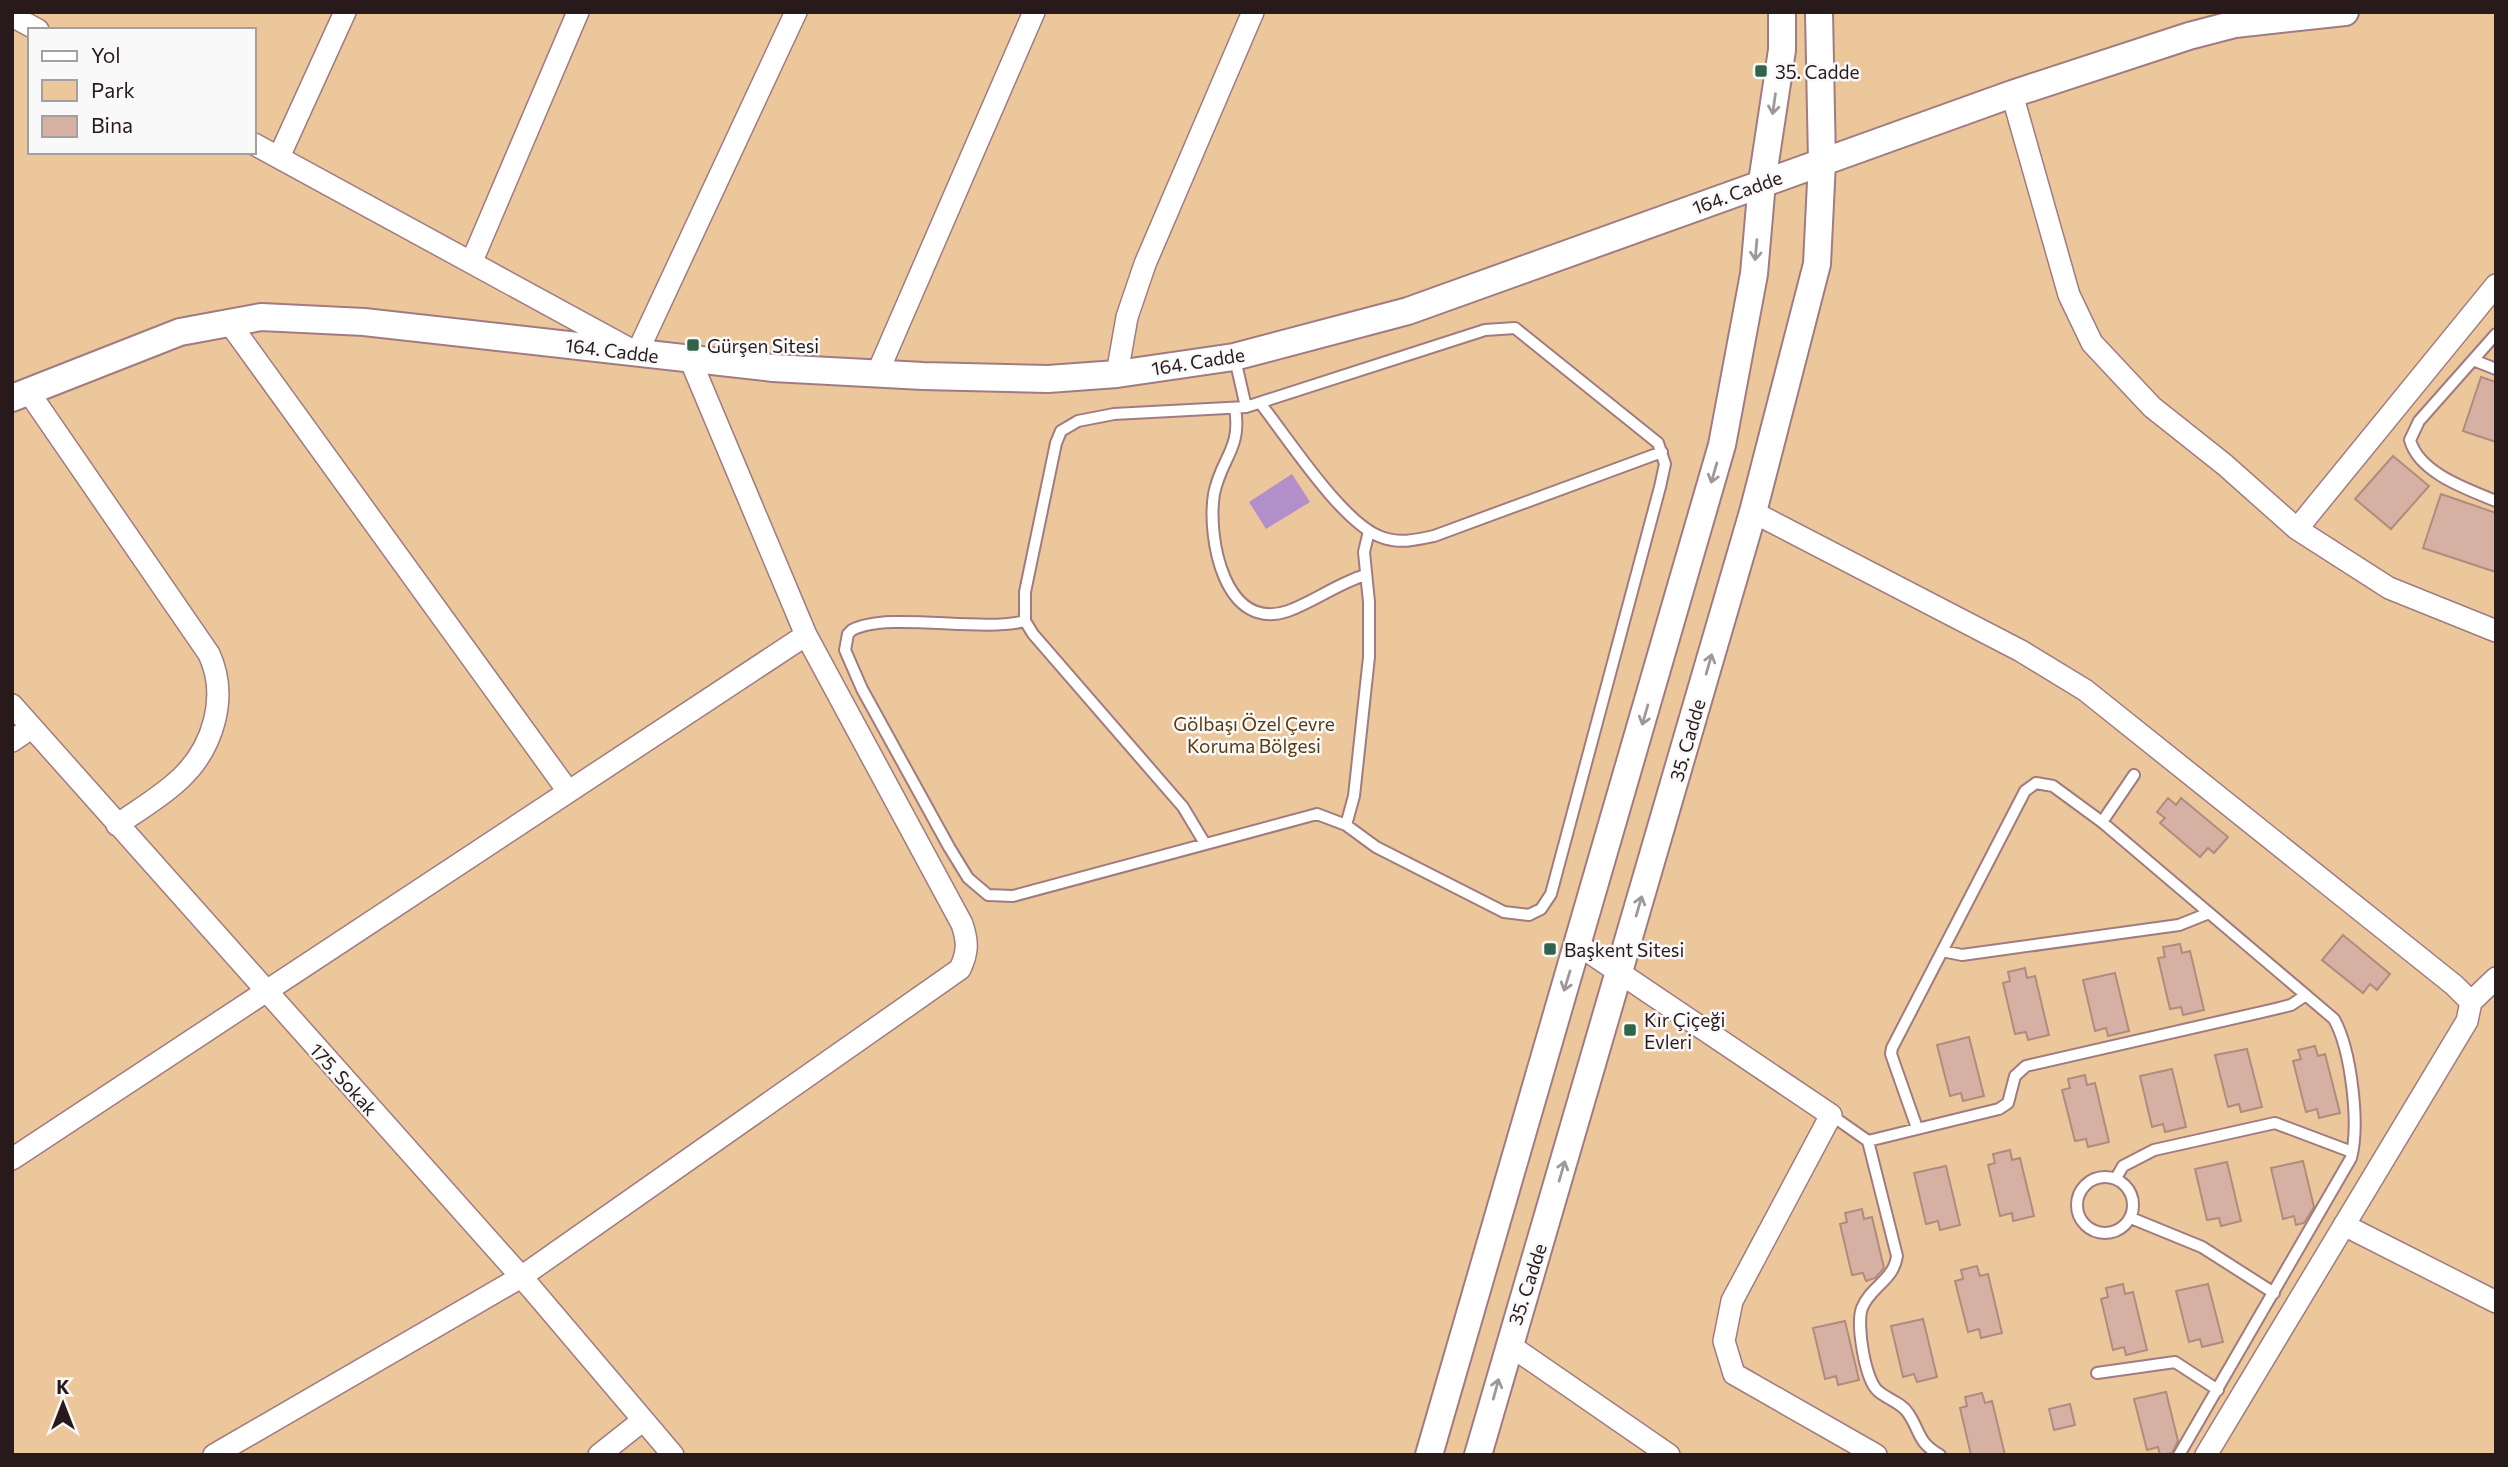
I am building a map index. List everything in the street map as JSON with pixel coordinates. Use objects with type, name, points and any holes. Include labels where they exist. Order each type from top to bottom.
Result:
[{"type":"street","points":[[279,157],[345,12]]},
{"type":"street","points":[[472,261],[578,12]]},
{"type":"street","points":[[256,145],[637,353],[796,12]]},
{"type":"street","points":[[877,374],[1034,12]]},
{"type":"street","points":[[1117,374],[1127,317],[1145,264],[1252,12]]},
{"type":"street","points":[[1429,1455],[1722,445],[1754,274],[1762,182],[1782,50],[1782,12]]},
{"type":"street","name":"35. Cadde","points":[[1478,1455],[1508,1344],[1621,970],[1753,512],[1817,264],[1822,162],[1819,12]]},
{"type":"street","name":"164. Cadde","points":[[20,394],[180,332],[228,321],[287,317],[364,322],[773,368],[877,374],[1048,379],[1117,374],[1234,357],[1408,311],[2012,94],[2235,24],[2345,12]]},
{"type":"street","points":[[12,16],[34,28]]},
{"type":"street","points":[[2012,94],[2069,295],[2092,343],[2152,407],[2225,465],[2297,529],[2389,587],[2496,631]]},
{"type":"street","points":[[2297,529],[2496,285]]},
{"type":"street","points":[[228,321],[568,791]]},
{"type":"street","points":[[214,1455],[521,1277],[960,969],[966,957],[967,939],[962,924],[806,635],[690,359]]},
{"type":"street","points":[[20,394],[208,654],[216,671],[218,699],[215,724],[194,764],[179,780],[117,825]]},
{"type":"street","points":[[1753,512],[2021,651],[2085,690],[2454,985],[2471,1002]]},
{"type":"street","points":[[12,1159],[806,635]]},
{"type":"street","name":"175. Sokak","points":[[12,705],[521,1277],[673,1455]]},
{"type":"street","points":[[12,741],[31,728]]},
{"type":"street","points":[[1577,944],[1621,970],[1831,1115],[1732,1301],[1724,1341],[1734,1374],[1876,1455]]},
{"type":"street","points":[[2206,1455],[2467,1021],[2471,1002],[2496,978]]},
{"type":"street","points":[[2344,1225],[2496,1302]]},
{"type":"street","points":[[1508,1344],[1669,1455]]},
{"type":"street","points":[[599,1455],[642,1421]]},
{"type":"lane","points":[[1026,621],[996,624],[859,626],[848,634],[845,650],[857,679],[968,878],[988,895],[1013,896],[1205,842],[1317,814],[1346,825],[1376,847],[1504,912],[1529,915],[1548,902],[1587,767],[1653,514],[1665,464],[1662,452],[1649,433],[1515,328],[1485,330],[1260,403],[1241,407],[1114,414],[1078,421],[1061,431],[1056,443],[1029,573],[1026,621],[1033,634],[1182,807],[1205,842]]},
{"type":"lane","points":[[2496,334],[2419,421],[2410,440],[2413,450],[2427,464],[2469,489],[2496,500]]},
{"type":"lane","points":[[1234,357],[1241,407],[1238,435],[1217,480],[1213,513],[1215,540],[1231,595],[1256,612],[1287,611],[1365,575]]},
{"type":"lane","points":[[2473,360],[2496,369]]},
{"type":"lane","points":[[1260,403],[1354,521],[1369,531],[1396,541],[1434,536],[1662,452]]},
{"type":"lane","points":[[1346,825],[1352,809],[1369,657],[1369,602],[1364,552],[1369,531]]},
{"type":"lane","points":[[2102,822],[2134,775]]},
{"type":"lane","points":[[1917,1128],[1891,1054],[2029,786],[2036,783],[2053,786],[2102,822],[2334,1019],[2344,1038],[2353,1111],[2352,1152],[2344,1175],[2179,1455]]},
{"type":"lane","points":[[1942,951],[1962,956],[2179,925],[2209,914]]},
{"type":"lane","points":[[1868,1140],[1999,1109],[2008,1103],[2015,1076],[2026,1066],[2275,1009],[2306,995]]},
{"type":"lane","points":[[1831,1115],[1868,1140],[1897,1256],[1894,1270],[1867,1298],[1861,1310],[1861,1337],[1868,1374],[1879,1392],[1907,1411],[1924,1445],[1940,1455]]},
{"type":"lane","points":[[2116,1178],[2123,1166],[2154,1150],[2275,1123],[2352,1152]]},
{"type":"lane","points":[[2104,1176],[2116,1178],[2126,1185],[2133,1195],[2131,1218],[2113,1233],[2089,1229],[2081,1221],[2078,1197],[2083,1187],[2104,1176]]},
{"type":"lane","points":[[2131,1218],[2202,1247],[2274,1293]]},
{"type":"lane","points":[[2096,1373],[2175,1362],[2218,1390]]},
{"type":"green space","name":"Gölbaşı Özel Çevre Koruma Bölgesi","points":[[12,12],[2496,12],[2496,1455],[12,1455]]},
{"type":"shaded area","points":[[1292,474],[1310,502],[1266,529],[1249,502]]},
{"type":"building","points":[[2481,377],[2496,382],[2496,442],[2463,431]]},
{"type":"building","points":[[2393,456],[2429,486],[2391,529],[2355,499]]},
{"type":"building","points":[[2441,494],[2496,513],[2496,572],[2423,548]]},
{"type":"building","points":[[2168,798],[2176,805],[2181,798],[2228,837],[2214,853],[2208,848],[2200,857],[2160,823],[2165,818],[2157,812]]},
{"type":"building","points":[[2343,935],[2390,974],[2377,990],[2370,984],[2363,993],[2322,960]]},
{"type":"building","points":[[2180,944],[2182,953],[2190,951],[2204,1010],[2183,1015],[2181,1007],[2170,1009],[2158,958],[2165,957],[2163,947]]},
{"type":"building","points":[[2025,968],[2027,978],[2035,976],[2049,1035],[2028,1040],[2026,1032],[2015,1034],[2003,983],[2010,981],[2008,972]]},
{"type":"building","points":[[2115,973],[2129,1031],[2108,1036],[2106,1028],[2095,1031],[2083,980]]},
{"type":"building","points":[[1969,1037],[1984,1096],[1963,1101],[1961,1093],[1950,1096],[1937,1045]]},
{"type":"building","points":[[2315,1046],[2318,1056],[2325,1054],[2340,1113],[2319,1118],[2317,1109],[2306,1112],[2293,1061],[2301,1059],[2298,1050]]},
{"type":"building","points":[[2247,1049],[2262,1107],[2241,1112],[2239,1104],[2228,1107],[2215,1055]]},
{"type":"building","points":[[2172,1069],[2186,1127],[2165,1132],[2163,1124],[2152,1127],[2140,1076]]},
{"type":"building","points":[[2085,1075],[2087,1085],[2095,1083],[2109,1142],[2088,1147],[2086,1139],[2075,1141],[2062,1090],[2070,1088],[2068,1079]]},
{"type":"building","points":[[2010,1150],[2012,1160],[2020,1158],[2034,1216],[2013,1221],[2012,1213],[2000,1216],[1988,1165],[1995,1163],[1993,1154]]},
{"type":"building","points":[[2303,1161],[2314,1207],[2304,1223],[2296,1225],[2294,1216],[2283,1219],[2271,1168]]},
{"type":"building","points":[[2227,1162],[2241,1221],[2221,1226],[2219,1218],[2207,1220],[2195,1169]]},
{"type":"building","points":[[1946,1166],[1960,1225],[1940,1230],[1938,1221],[1926,1224],[1914,1173]]},
{"type":"building","points":[[1862,1209],[1864,1219],[1872,1217],[1884,1268],[1875,1278],[1866,1281],[1863,1273],[1852,1275],[1840,1224],[1847,1222],[1845,1213]]},
{"type":"building","points":[[1977,1266],[1980,1276],[1988,1274],[2002,1333],[1981,1338],[1979,1329],[1968,1332],[1955,1281],[1963,1279],[1961,1270]]},
{"type":"building","points":[[2123,1284],[2125,1294],[2133,1292],[2147,1350],[2126,1355],[2124,1347],[2113,1350],[2101,1299],[2108,1297],[2106,1288]]},
{"type":"building","points":[[2208,1284],[2223,1342],[2202,1347],[2200,1339],[2189,1342],[2176,1291]]},
{"type":"building","points":[[1923,1319],[1937,1377],[1917,1382],[1914,1374],[1903,1377],[1891,1326]]},
{"type":"building","points":[[1845,1321],[1859,1380],[1838,1385],[1836,1376],[1825,1379],[1813,1328]]},
{"type":"building","points":[[2166,1392],[2178,1441],[2172,1453],[2160,1455],[2158,1447],[2147,1450],[2134,1399]]},
{"type":"building","points":[[1982,1393],[1985,1403],[1992,1401],[2005,1455],[1971,1455],[1960,1408],[1967,1406],[1965,1397]]},
{"type":"building","points":[[2070,1404],[2075,1425],[2054,1430],[2049,1409]]},
{"type":"place","name":"35. Cadde","points":[[1761,71]]},
{"type":"place","name":"Gürşen Sitesi","points":[[693,345]]},
{"type":"place","name":"Başkent Sitesi","points":[[1550,949]]},
{"type":"place","name":"Kır Çiçeği Evleri","points":[[1630,1030]]}]
